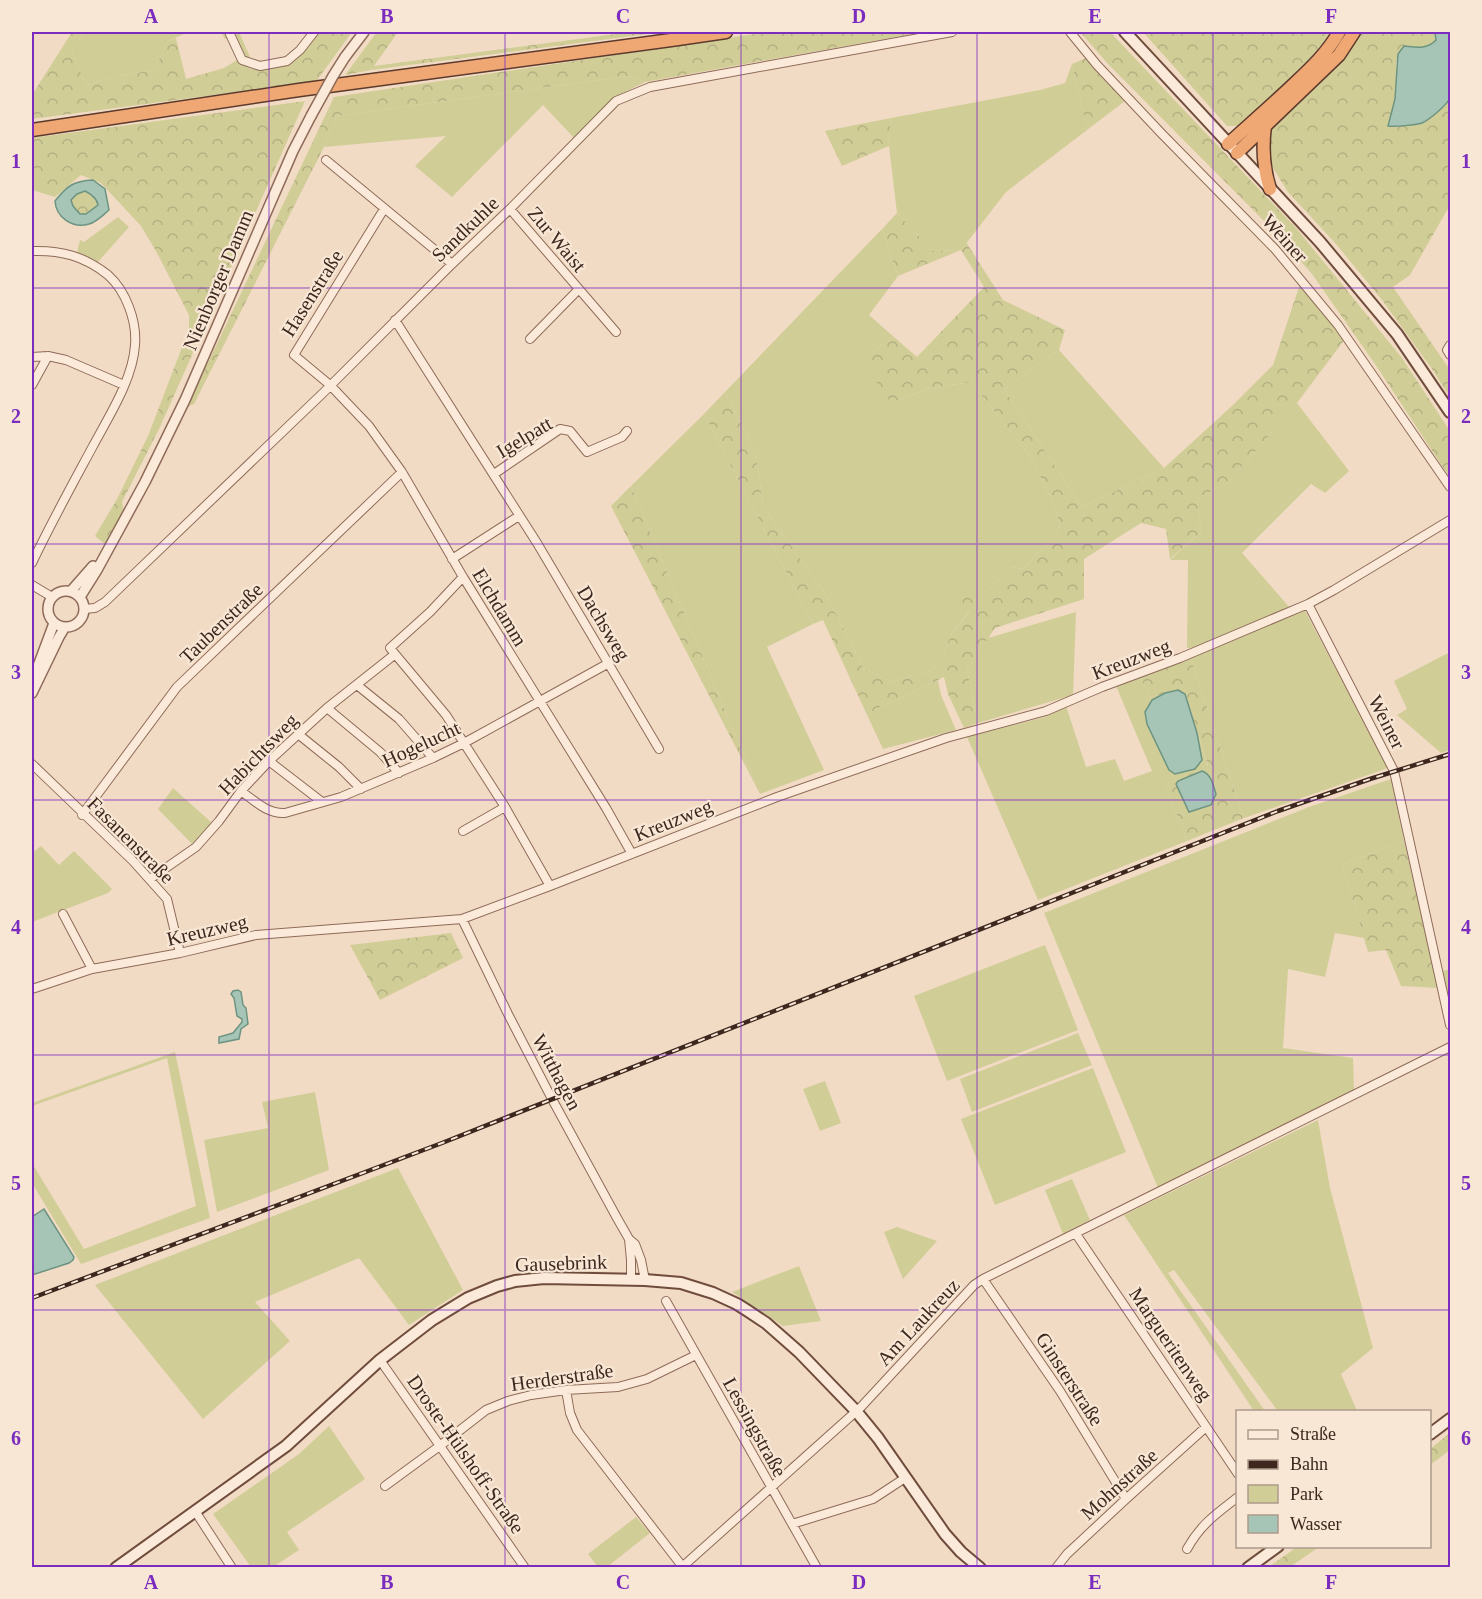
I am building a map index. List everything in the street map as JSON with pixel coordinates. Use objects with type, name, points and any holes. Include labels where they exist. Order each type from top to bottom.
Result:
[{"type":"highway","points":[[32,130],[299,90],[726,32]]},
{"type":"highway","points":[[1232,148],[1321,58],[1339,32]]},
{"type":"highway","points":[[1232,148],[1264,126],[1340,55],[1354,32]]},
{"type":"highway","points":[[1264,126],[1263,160],[1270,189]]},
{"type":"main road","points":[[1125,32],[1320,242],[1397,334],[1450,412]]},
{"type":"main road","name":"Gausebrink","points":[[116,1568],[286,1446],[380,1359],[443,1313],[497,1286],[515,1281],[544,1278],[666,1281],[700,1288],[748,1311],[783,1337],[856,1411],[878,1438],[951,1542],[980,1568]]},
{"type":"main road","points":[[1431,1433],[1450,1419]]},
{"type":"main road","points":[[1248,1568],[1275,1548]]},
{"type":"street","points":[[229,32],[242,60],[260,66],[286,61],[300,50],[314,32]]},
{"type":"street","name":"Nienborger Damm","points":[[76,594],[110,546],[145,482],[185,400],[293,151],[333,76],[364,32]]},
{"type":"street","name":"Sandkuhle","points":[[84,609],[94,608],[105,602],[510,209],[616,101],[650,87],[952,32]]},
{"type":"street","name":"Weiner","points":[[1070,32],[1162,134],[1275,249],[1338,325],[1450,487]]},
{"type":"street","points":[[326,160],[452,264]]},
{"type":"street","name":"Hasenstraße","points":[[330,385],[294,355],[384,209]]},
{"type":"street","name":"Zur Waist","points":[[510,209],[616,332]]},
{"type":"street","points":[[32,251],[68,254],[96,265],[113,279],[126,300],[134,323],[135,346],[130,370],[117,400],[32,563]]},
{"type":"street","name":"Zur Waist","points":[[530,339],[578,290]]},
{"type":"street","name":"Dachsweg","points":[[395,320],[537,543],[659,749]]},
{"type":"street","points":[[1450,345],[1447,350],[1450,355]]},
{"type":"street","points":[[32,357],[48,356],[66,360],[124,385]]},
{"type":"street","points":[[32,385],[48,356]]},
{"type":"street","name":"Elchdamm","points":[[330,385],[369,426],[402,472],[452,559],[632,854]]},
{"type":"street","name":"Igelpatt","points":[[494,474],[560,429],[570,431],[587,452],[622,438],[627,431]]},
{"type":"street","name":"Taubenstraße","points":[[82,814],[177,687],[402,472]]},
{"type":"street","points":[[452,559],[519,516]]},
{"type":"street","points":[[1308,604],[1450,520]]},
{"type":"street","points":[[463,577],[430,612],[390,648],[446,716],[505,807],[550,886]]},
{"type":"street","points":[[32,585],[52,597]]},
{"type":"street","points":[[60,591],[76,594],[84,609],[80,620],[71,627],[54,623],[47,611],[52,597],[60,591]]},
{"type":"street","name":"Weiner","points":[[1308,604],[1394,771],[1450,1025]]},
{"type":"street","name":"Kreuzweg","points":[[32,989],[92,969],[180,953],[256,935],[462,919],[777,797],[923,746],[1046,711],[1308,604]]},
{"type":"street","points":[[32,682],[54,623]]},
{"type":"street","points":[[32,693],[65,627]]},
{"type":"street","name":"Habichtsweg","points":[[150,879],[196,847],[241,791],[269,761],[327,708],[394,655]]},
{"type":"street","name":"Hogelucht","points":[[241,791],[268,811],[285,813],[361,789],[464,743],[609,663]]},
{"type":"street","points":[[357,685],[399,719],[433,758]]},
{"type":"street","points":[[327,708],[374,746],[399,772]]},
{"type":"street","points":[[298,734],[339,767],[361,789]]},
{"type":"street","points":[[269,761],[322,802]]},
{"type":"street","name":"Fasanenstraße","points":[[32,764],[150,879],[167,899],[180,953]]},
{"type":"street","points":[[463,831],[505,807]]},
{"type":"street","points":[[63,914],[92,969]]},
{"type":"street","name":"Witthagen","points":[[462,919],[552,1099],[629,1239],[634,1244],[641,1260],[645,1280]]},
{"type":"street","name":"Am Laukreuz","points":[[682,1567],[856,1411],[974,1285],[1450,1047]]},
{"type":"street","name":"Margueritenweg","points":[[1076,1234],[1236,1471]]},
{"type":"street","name":"Witthagen","points":[[629,1239],[632,1260],[631,1280]]},
{"type":"street","name":"Ginsterstraße","points":[[983,1279],[1060,1391],[1126,1499]]},
{"type":"street","name":"Lessingstraße","points":[[666,1301],[817,1568]]},
{"type":"street","name":"Herderstraße","points":[[385,1486],[486,1410],[531,1395],[618,1387],[647,1379],[696,1355]]},
{"type":"street","name":"Droste-Hülshoff-Straße","points":[[380,1359],[525,1568]]},
{"type":"street","points":[[566,1390],[570,1413],[577,1430],[682,1567]]},
{"type":"street","name":"Mohnstraße","points":[[1056,1568],[1067,1554],[1206,1427]]},
{"type":"street","points":[[792,1524],[873,1499],[905,1478]]},
{"type":"street","points":[[1187,1549],[1196,1533],[1209,1519],[1236,1499]]},
{"type":"street","points":[[195,1512],[232,1568]]},
{"type":"green space","points":[[72,32],[84,32],[72,52],[86,85],[112,77],[154,70],[168,41],[176,38],[186,79],[224,68],[237,60],[251,69],[279,67],[296,60],[319,32],[352,32],[315,83],[32,119],[32,95]]},
{"type":"green space","points":[[84,32],[188,32],[168,41],[154,70],[112,77],[86,85],[72,52]]},
{"type":"green space","points":[[221,32],[239,32],[250,57],[243,57],[235,39],[225,39]]},
{"type":"green space","points":[[377,32],[398,32],[374,66],[631,32],[663,32],[345,75]]},
{"type":"green space","points":[[767,32],[923,32],[645,82],[628,76],[337,116],[324,147],[194,404],[187,407],[334,97]]},
{"type":"green space","points":[[1080,32],[1110,32],[1297,229],[1402,358],[1450,431],[1450,478],[1312,274],[1270,227],[1108,64]]},
{"type":"green space","points":[[1143,32],[1331,32],[1330,37],[1304,64],[1239,126],[1227,126]]},
{"type":"green space","points":[[1358,32],[1435,32],[1436,40],[1429,45],[1404,46],[1396,63],[1395,99],[1388,125],[1404,125],[1419,120],[1447,103],[1450,98],[1450,205],[1410,275],[1393,287],[1450,370],[1450,397],[1382,300],[1336,244],[1288,192],[1266,157],[1265,141],[1272,127],[1334,69],[1354,43]]},
{"type":"green space","points":[[1086,58],[1125,101],[1087,130],[1072,64]]},
{"type":"green space","points":[[1072,64],[1087,130],[1006,192],[961,250],[933,251],[897,213],[889,146],[891,118],[1040,90],[1065,83]]},
{"type":"green space","points":[[628,76],[645,82],[615,97],[576,140],[543,105],[452,197],[415,166],[446,136],[324,147],[337,116]]},
{"type":"green space","points":[[305,101],[160,427],[122,502],[124,512],[107,546],[95,536],[117,499],[148,436],[189,329],[189,315],[141,226],[101,183],[81,175],[55,197],[32,190],[32,138]]},
{"type":"green space","points":[[891,118],[889,146],[842,166],[825,131]]},
{"type":"green space","points":[[86,191],[94,197],[98,205],[86,214],[80,214],[71,200],[77,194]]},
{"type":"green space","points":[[897,213],[933,251],[961,250],[898,276],[882,229]]},
{"type":"green space","points":[[118,217],[129,227],[97,263],[77,253],[80,240],[84,242]]},
{"type":"green space","points":[[882,229],[898,276],[869,315],[894,337],[871,353],[891,403],[930,388],[971,382],[1030,456],[1057,511],[1060,530],[1023,569],[1012,567],[981,596],[951,634],[941,661],[930,671],[892,682],[863,668],[828,598],[763,506],[756,454],[725,392]]},
{"type":"green space","points":[[966,242],[1003,300],[1065,330],[1059,350],[1004,389],[1082,507],[1164,468],[1273,365],[1300,284],[1345,339],[1297,403],[1229,482],[1197,499],[1201,532],[1170,559],[1166,529],[1141,523],[1084,559],[1084,599],[995,628],[967,670],[978,723],[964,728],[948,694],[944,677],[881,706],[868,717],[823,620],[813,624],[704,414],[725,392],[756,454],[763,506],[828,598],[863,668],[892,682],[930,671],[941,661],[951,634],[969,612],[962,602],[964,590],[981,596],[1012,567],[1023,569],[1060,530],[1057,511],[1030,456],[971,382],[930,388],[891,403],[870,373],[871,353],[894,337],[917,357],[984,287],[961,250]]},
{"type":"green space","points":[[1059,350],[1164,468],[1082,507],[1004,389]]},
{"type":"green space","points":[[1297,403],[1349,471],[1325,493],[1311,484],[1242,553],[1291,609],[1197,647],[1187,648],[1188,560],[1170,560],[1201,532],[1197,499],[1229,482]]},
{"type":"green space","points":[[704,414],[813,624],[767,647],[824,770],[760,794],[631,486]]},
{"type":"green space","points":[[631,486],[760,794],[611,506]]},
{"type":"green space","points":[[1304,609],[1388,768],[1244,818],[1190,656]]},
{"type":"green space","points":[[1076,612],[1073,695],[978,723],[967,670],[988,638]]},
{"type":"green space","points":[[1450,652],[1450,750],[1441,753],[1397,715],[1407,709],[1394,681]]},
{"type":"green space","points":[[1190,656],[1244,818],[1187,841],[1165,784],[1208,766],[1183,686],[1150,698],[1140,676]]},
{"type":"green space","points":[[1140,676],[1150,698],[1183,685],[1208,767],[1165,784],[1187,841],[1038,900],[967,737],[1045,717],[1066,706],[1086,767],[1115,759],[1124,781],[1152,771],[1116,686]]},
{"type":"green space","points":[[938,680],[941,695],[956,730],[883,749],[868,717],[881,706]]},
{"type":"green space","points":[[1391,779],[1404,841],[1342,864],[1364,938],[1335,933],[1325,977],[1288,969],[1283,1048],[1353,1058],[1354,1090],[1158,1188],[1044,913],[1309,807]]},
{"type":"green space","points":[[173,788],[212,823],[192,844],[158,809]]},
{"type":"green space","points":[[1404,841],[1439,988],[1401,986],[1386,950],[1368,952],[1342,864]]},
{"type":"green space","points":[[41,846],[59,865],[74,851],[112,889],[108,893],[32,922],[32,853]]},
{"type":"green space","points":[[451,933],[463,958],[380,1000],[350,945]]},
{"type":"green space","points":[[1045,945],[1078,1030],[947,1081],[914,996]]},
{"type":"green space","points":[[1450,969],[1450,1005],[1443,971]]},
{"type":"green space","points":[[1078,1033],[1092,1065],[972,1112],[960,1079]]},
{"type":"green space","points":[[175,1052],[210,1218],[81,1264],[32,1183],[32,1163],[84,1249],[196,1206],[167,1058],[32,1106],[32,1103]]},
{"type":"green space","points":[[1093,1068],[1126,1152],[995,1205],[961,1119]]},
{"type":"green space","points":[[825,1081],[841,1123],[820,1131],[803,1089]]},
{"type":"green space","points":[[315,1092],[329,1170],[217,1212],[204,1140],[268,1128],[262,1102]]},
{"type":"green space","points":[[1318,1120],[1330,1188],[1373,1348],[1341,1374],[1357,1410],[1276,1410],[1174,1270],[1168,1273],[1264,1410],[1253,1410],[1124,1215]]},
{"type":"green space","points":[[398,1168],[463,1290],[409,1325],[359,1258],[255,1302],[290,1341],[203,1419],[95,1285]]},
{"type":"green space","points":[[1072,1179],[1090,1220],[1063,1234],[1045,1190]]},
{"type":"green space","points":[[897,1227],[937,1241],[903,1279],[884,1232]]},
{"type":"green space","points":[[799,1266],[821,1321],[783,1326],[732,1292]]},
{"type":"green space","points":[[329,1426],[365,1479],[287,1532],[299,1550],[273,1567],[251,1567],[213,1514],[299,1454]]},
{"type":"green space","points":[[1450,1433],[1450,1450],[1431,1464],[1431,1448]]},
{"type":"green space","points":[[636,1517],[650,1533],[607,1567],[598,1567],[588,1554]]},
{"type":"green space","points":[[1295,1548],[1318,1548],[1290,1567],[1269,1567]]},
{"type":"water","points":[[1435,32],[1450,32],[1450,98],[1438,112],[1422,123],[1388,126],[1395,99],[1398,54],[1404,46],[1429,45],[1436,40]]},
{"type":"water","points":[[93,180],[105,189],[109,210],[92,223],[77,225],[71,223],[58,212],[55,201],[71,185]],"holes":[[[85,191],[95,198],[98,205],[86,214],[80,214],[71,200],[77,194]]]},
{"type":"water","points":[[1178,690],[1185,694],[1197,733],[1202,760],[1195,769],[1175,774],[1169,770],[1147,724],[1145,712],[1152,700],[1165,693]]},
{"type":"water","points":[[1202,771],[1210,778],[1216,794],[1211,805],[1189,812],[1176,784]]},
{"type":"water","points":[[238,990],[241,992],[243,1005],[246,1008],[248,1024],[241,1029],[239,1039],[219,1043],[219,1037],[233,1033],[242,1022],[242,1019],[237,1016],[234,998],[231,994]]},
{"type":"water","points":[[44,1209],[74,1257],[69,1263],[32,1275],[32,1217]]},
{"type":"railway","points":[[32,1298],[442,1143],[1278,811],[1450,754]]}]
